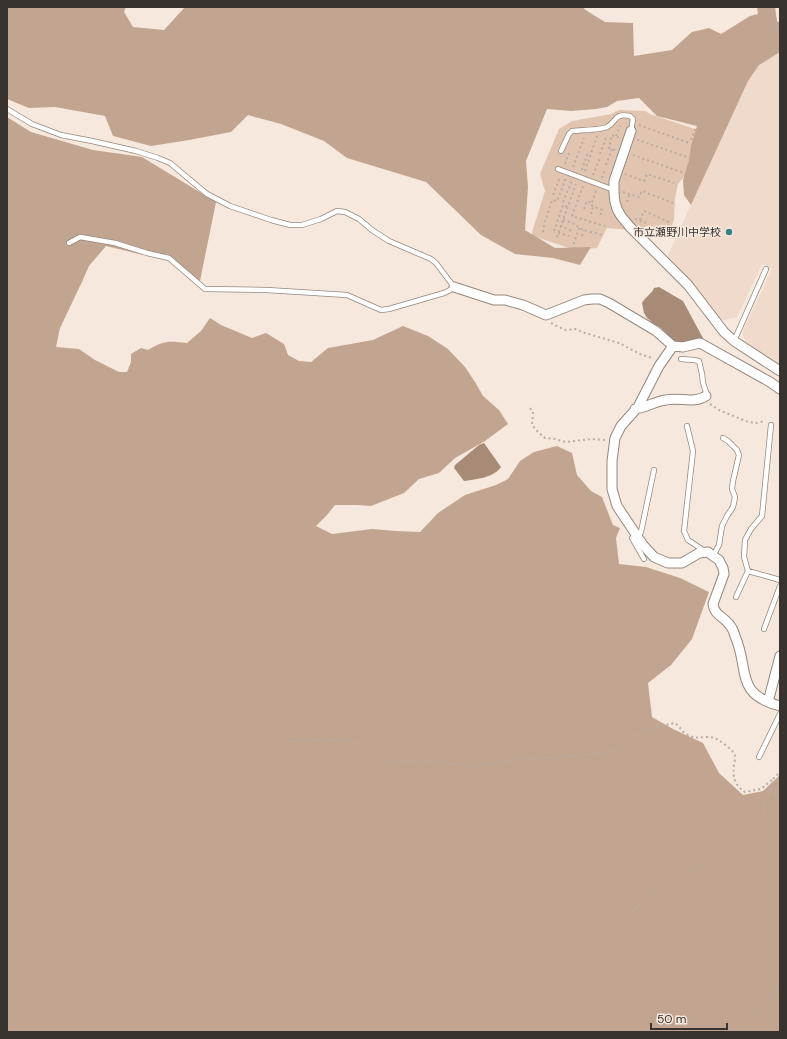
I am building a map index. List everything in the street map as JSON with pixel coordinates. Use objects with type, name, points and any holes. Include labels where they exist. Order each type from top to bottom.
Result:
[{"type":"street","points":[[631,131],[614,186],[615,202],[621,216],[688,285],[724,332],[734,341],[780,371]]},
{"type":"street","points":[[454,287],[494,300],[505,300],[523,305],[546,315],[584,300],[592,298],[600,299],[656,331],[673,346],[683,347],[700,344],[780,389]]},
{"type":"street","points":[[673,346],[662,361],[638,407],[621,426],[615,441],[612,461],[612,489],[617,506],[643,545],[654,557],[668,563],[682,563],[699,553],[710,554],[721,563],[724,574],[713,604],[713,609],[728,623],[736,637],[742,657],[745,680],[750,688],[757,696],[780,706]]},
{"type":"street","points":[[635,409],[647,407],[664,400],[675,399],[696,401],[706,397]]},
{"type":"street","points":[[768,702],[780,656]]},
{"type":"lane","points":[[7,109],[32,124],[61,135],[136,151],[164,160],[170,163],[207,194],[230,206],[271,220],[290,225],[302,225],[337,212],[352,214],[389,241],[431,259],[436,263],[454,287],[444,294],[381,310],[347,294],[205,289],[169,258],[115,243],[80,237],[69,243]]},
{"type":"lane","points":[[561,151],[572,131],[605,128],[617,117],[623,115],[630,116],[633,119],[631,131]]},
{"type":"lane","points":[[558,169],[591,182],[614,186]]},
{"type":"lane","points":[[734,341],[766,269]]},
{"type":"lane","points":[[681,359],[699,361],[707,395],[706,397]]},
{"type":"lane","points":[[736,597],[748,571],[744,557],[745,540],[762,516],[771,425]]},
{"type":"lane","points":[[687,426],[693,451],[684,531],[688,540],[710,554],[719,545],[722,526],[733,507],[735,497],[732,489],[739,455],[737,450],[723,438]]},
{"type":"lane","points":[[644,559],[632,538],[641,532],[654,470]]},
{"type":"lane","points":[[748,571],[780,580]]},
{"type":"lane","points":[[764,629],[780,586]]},
{"type":"lane","points":[[759,757],[780,714]]},
{"type":"path","points":[[691,140],[698,122],[729,67],[749,44],[780,23]]},
{"type":"path","points":[[591,182],[608,131],[612,128],[614,121]]},
{"type":"path","points":[[638,124],[689,143]]},
{"type":"path","points":[[587,130],[572,216],[605,226]]},
{"type":"path","points":[[631,131],[639,134],[638,140],[687,157]]},
{"type":"path","points":[[563,202],[579,176],[598,135]]},
{"type":"path","points":[[626,146],[629,147],[628,154],[684,173]]},
{"type":"path","points":[[606,165],[612,149]]},
{"type":"path","points":[[557,237],[588,152]]},
{"type":"path","points":[[620,164],[624,166],[622,172],[644,181],[647,174],[674,184]]},
{"type":"path","points":[[543,232],[544,224],[552,200],[557,201],[566,177],[560,175],[553,195]]},
{"type":"path","points":[[591,203],[598,184]]},
{"type":"path","points":[[614,186],[619,184],[618,190],[639,198],[642,191],[673,203]]},
{"type":"path","points":[[627,202],[630,194]]},
{"type":"path","points":[[584,209],[587,202],[591,203]]},
{"type":"path","points":[[591,203],[591,205],[602,210],[600,217]]},
{"type":"path","points":[[554,231],[563,205],[568,207]]},
{"type":"path","points":[[591,214],[593,206]]},
{"type":"path","points":[[640,220],[644,211],[671,223]]},
{"type":"path","points":[[563,220],[575,224],[579,228],[602,236]]},
{"type":"path","points":[[560,226],[572,230]]},
{"type":"path","points":[[575,249],[574,243],[579,228]]},
{"type":"path","points":[[582,236],[584,230]]},
{"type":"path","points":[[558,233],[569,236]]},
{"type":"path","points":[[546,315],[544,319],[546,321],[553,323],[560,328],[569,330],[575,329],[619,343],[642,355],[662,361]]},
{"type":"path","points":[[706,397],[710,404],[719,410],[748,422],[756,423],[767,420]]},
{"type":"path","points":[[530,408],[533,412],[532,426],[545,438],[566,442],[591,439],[615,441]]},
{"type":"path","points":[[288,741],[330,739],[364,744],[371,749],[383,763],[442,762],[470,766],[527,758],[565,757],[612,751],[632,735],[675,723],[687,735],[696,738],[707,736],[718,739],[731,751],[735,758],[735,782],[739,788],[745,792],[761,789],[780,772]]},
{"type":"path","points":[[628,916],[649,896],[666,885],[695,870],[724,848],[753,832],[764,813],[764,803],[771,790],[773,779]]},
{"type":"path","points":[[771,790],[780,798]]},
{"type":"path","points":[[741,1032],[749,1018],[780,986]]},
{"type":"shaded area","points":[[7,7],[126,7],[124,12],[133,27],[164,30],[185,7],[585,7],[584,9],[605,22],[633,23],[634,56],[672,50],[692,32],[709,28],[721,34],[750,16],[758,14],[757,7],[775,7],[777,21],[780,23],[780,52],[759,65],[748,81],[691,205],[684,195],[683,180],[697,126],[657,116],[639,98],[617,101],[607,107],[596,109],[571,111],[547,109],[526,161],[528,187],[525,230],[555,248],[591,247],[580,265],[553,258],[515,254],[481,235],[426,182],[347,158],[324,141],[281,124],[248,115],[231,132],[151,146],[113,136],[105,116],[55,107],[29,108],[7,99]]},
{"type":"shaded area","name":"市立瀬野川中学校","points":[[780,52],[780,365],[746,342],[743,335],[743,331],[772,269],[762,264],[737,317],[719,321],[666,259],[748,81],[759,65]]},
{"type":"shaded area","points":[[619,110],[645,111],[698,130],[686,174],[678,184],[675,199],[674,220],[671,229],[648,226],[631,230],[607,228],[597,248],[575,250],[533,236],[532,232],[545,191],[540,174],[559,129],[572,121],[611,114]]},
{"type":"shaded area","points":[[7,117],[31,132],[93,150],[142,157],[216,202],[200,281],[185,272],[167,254],[143,255],[106,246],[89,266],[60,328],[56,347],[79,349],[95,360],[119,372],[127,372],[131,362],[131,354],[141,348],[148,350],[159,344],[167,342],[187,343],[201,331],[210,318],[221,325],[252,338],[266,333],[284,344],[288,355],[299,361],[311,362],[328,348],[373,340],[403,326],[428,336],[448,349],[465,367],[483,396],[499,410],[508,424],[485,441],[455,458],[439,473],[419,479],[404,493],[371,506],[335,505],[316,526],[332,534],[372,529],[420,532],[438,513],[465,495],[496,485],[508,479],[520,461],[534,452],[557,446],[572,453],[577,475],[591,491],[602,497],[613,525],[620,528],[616,538],[619,564],[646,567],[680,578],[709,592],[692,639],[671,665],[648,683],[652,717],[703,743],[719,773],[743,795],[763,791],[780,775],[780,1032],[7,1032]]},
{"type":"shaded area","points":[[659,287],[683,301],[704,340],[694,340],[689,343],[671,342],[671,338],[661,328],[647,318],[644,313],[642,303],[654,288]]},
{"type":"shaded area","points":[[484,443],[501,467],[494,474],[489,476],[464,481],[454,468],[455,465],[479,445]]},
{"type":"place","name":"市立瀬野川中学校","points":[[729,232]]}]
